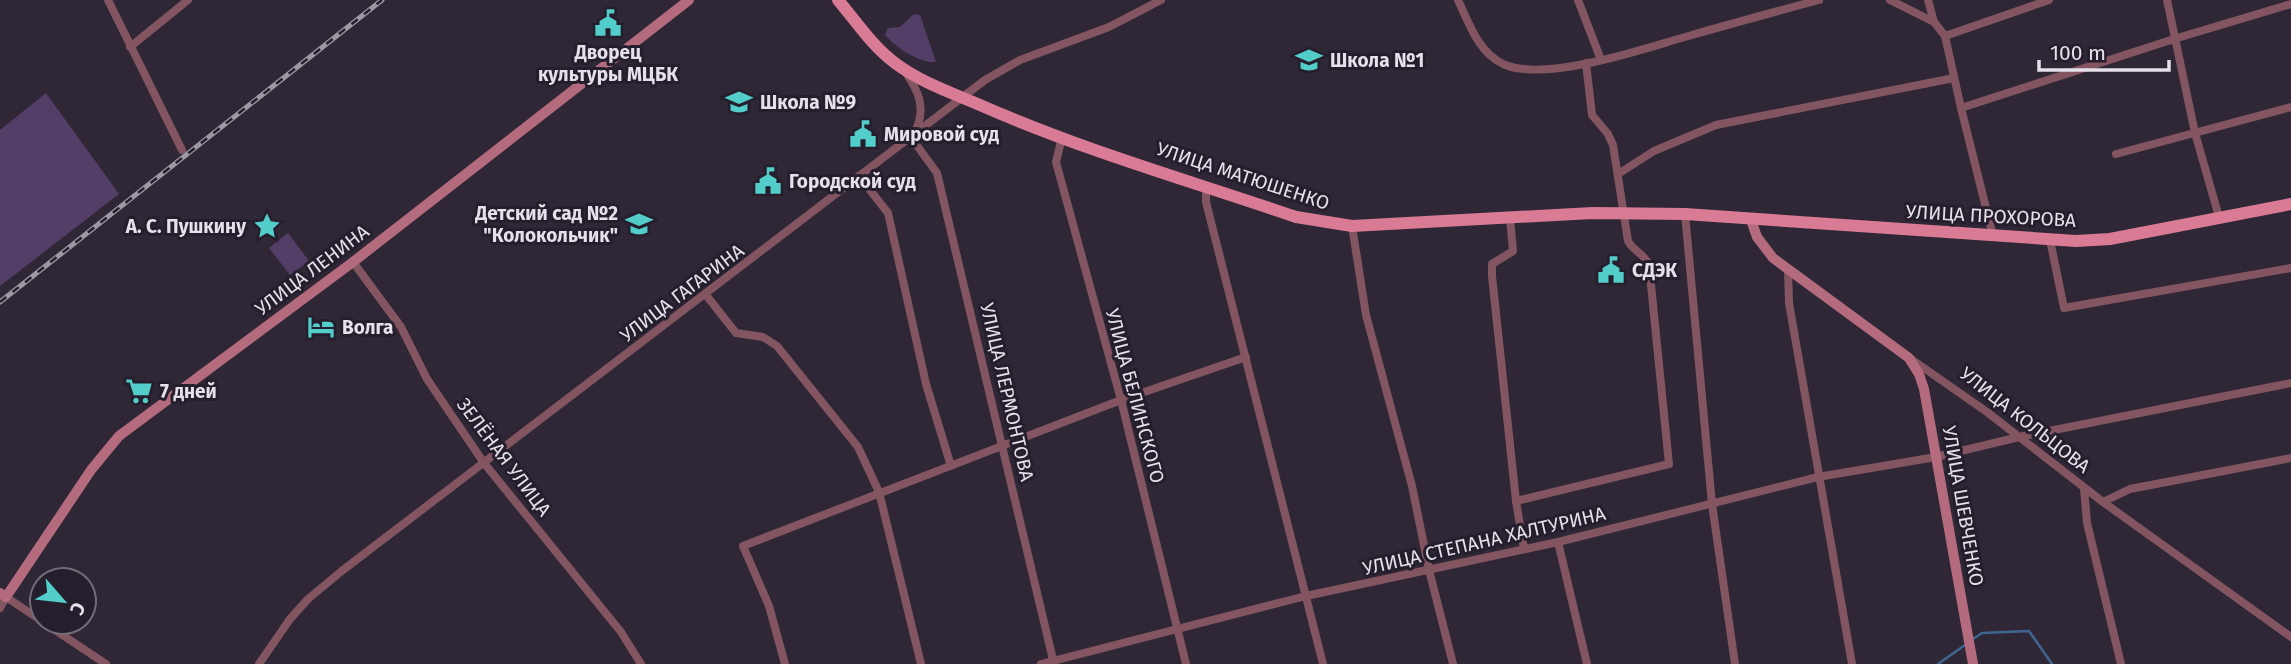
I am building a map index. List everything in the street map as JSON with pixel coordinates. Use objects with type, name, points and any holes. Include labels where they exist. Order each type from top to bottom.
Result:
[{"type":"main road","name":"УЛИЦА ЛЕНИНА","points":[[3,595],[91,470],[120,436],[353,262],[689,0]]},
{"type":"main road","name":"УЛИЦА МАТЮШЕНКО","points":[[838,0],[883,53],[902,68],[963,97],[1062,137],[1296,217],[1352,226],[1624,212],[1685,214]]},
{"type":"main road","name":"УЛИЦА ПРОХОРОВА","points":[[1685,214],[2076,241],[2110,239],[2291,204]]},
{"type":"main road","name":"УЛИЦА КОЛЬЦОВА","points":[[1751,220],[1763,248],[1788,270],[1909,358]]},
{"type":"main road","name":"УЛИЦА ШЕВЧЕНКО","points":[[1909,358],[1924,389],[1973,662]]},
{"type":"street","points":[[108,0],[182,150]]},
{"type":"street","points":[[130,47],[188,0]]},
{"type":"street","name":"УЛИЦА ГАГАРИНА","points":[[259,664],[290,619],[308,599],[963,97],[1004,67],[1109,27],[1161,0]]},
{"type":"street","points":[[1458,0],[1478,42],[1491,55],[1506,65],[1529,69],[1586,64],[1819,0]]},
{"type":"street","points":[[1578,0],[1601,60]]},
{"type":"street","points":[[1890,0],[1934,22]]},
{"type":"street","points":[[1928,0],[1934,22],[1945,36],[1993,236]]},
{"type":"street","points":[[1945,36],[2049,0]]},
{"type":"street","points":[[2167,0],[2195,133],[2219,218]]},
{"type":"street","points":[[1961,108],[2291,4]]},
{"type":"street","points":[[1586,64],[1592,115],[1608,134],[1613,145],[1624,212]]},
{"type":"street","points":[[902,68],[920,97],[920,121],[912,135]]},
{"type":"street","points":[[1618,174],[1654,151],[1716,125],[1954,78]]},
{"type":"street","points":[[2116,154],[2291,107]]},
{"type":"street","name":"УЛИЦА ЛЕРМОНТОВА","points":[[912,135],[937,173],[1054,662]]},
{"type":"street","name":"УЛИЦА БЕЛИНСКОГО","points":[[1062,137],[1056,162],[1121,400],[1186,664]]},
{"type":"street","points":[[859,176],[888,213],[926,384],[951,466]]},
{"type":"street","points":[[1206,186],[1206,202],[1323,664]]},
{"type":"street","name":"УЛИЦА СТЕПАНА ХАЛТУРИНА","points":[[1516,501],[1669,464],[1649,264],[1628,241],[1624,212]]},
{"type":"street","points":[[1685,214],[1712,504],[1735,664]]},
{"type":"street","points":[[1510,218],[1513,251],[1492,264],[1492,276],[1516,501],[1524,549]]},
{"type":"street","points":[[1352,226],[1366,315],[1412,486],[1452,664]]},
{"type":"street","points":[[2050,240],[2064,308],[2291,268]]},
{"type":"street","name":"ЗЕЛЁНАЯ УЛИЦА","points":[[353,262],[401,327],[427,379],[484,463],[621,632],[641,664]]},
{"type":"street","points":[[1788,270],[1788,303],[1852,664]]},
{"type":"street","points":[[706,295],[736,333],[763,337],[778,346],[858,447],[879,492],[921,664]]},
{"type":"street","points":[[785,664],[769,606],[743,546],[1121,400],[1246,357]]},
{"type":"street","name":"УЛИЦА КОЛЬЦОВА","points":[[1909,358],[1969,398],[2102,502],[2291,637]]},
{"type":"street","name":"УЛИЦА СТЕПАНА ХАЛТУРИНА","points":[[1041,664],[1306,596],[1558,542],[1818,478],[1936,457],[2019,437],[2291,383]]},
{"type":"street","points":[[2102,502],[2130,489],[2291,458]]},
{"type":"street","points":[[2084,488],[2087,523],[2121,664]]},
{"type":"street","points":[[1558,542],[1587,664]]},
{"type":"street","points":[[3,595],[28,612]]},
{"type":"street","name":"УЛИЦА ЛЕНИНА","points":[[0,608],[3,595]]},
{"type":"street","points":[[64,636],[106,664]]},
{"type":"shaded area","points":[[914,14],[920,15],[936,62],[908,54],[885,35],[888,28],[900,27]]},
{"type":"shaded area","points":[[46,93],[119,194],[0,286],[0,130]]},
{"type":"shaded area","points":[[288,233],[309,261],[290,275],[269,248]]},
{"type":"waterway","points":[[1973,639],[1982,633],[2029,631],[2052,664]]},
{"type":"waterway","points":[[1938,664],[1965,645]]},
{"type":"railway","points":[[0,302],[382,0]]},
{"type":"place","name":"Дворец культуры МЦБК","points":[[608,23]]},
{"type":"place","name":"Школа №1","points":[[1309,60]]},
{"type":"place","name":"Школа №9","points":[[739,102]]},
{"type":"place","name":"Мировой суд","points":[[863,134]]},
{"type":"place","name":"Городской суд","points":[[768,181]]},
{"type":"place","name":"Детский сад №2 \"Колокольчик\"","points":[[639,224]]},
{"type":"place","name":"А. С. Пушкину","points":[[267,226]]},
{"type":"place","name":"СДЭК","points":[[1611,270]]},
{"type":"place","name":"Волга","points":[[321,327]]},
{"type":"place","name":"7 дней","points":[[139,391]]}]
